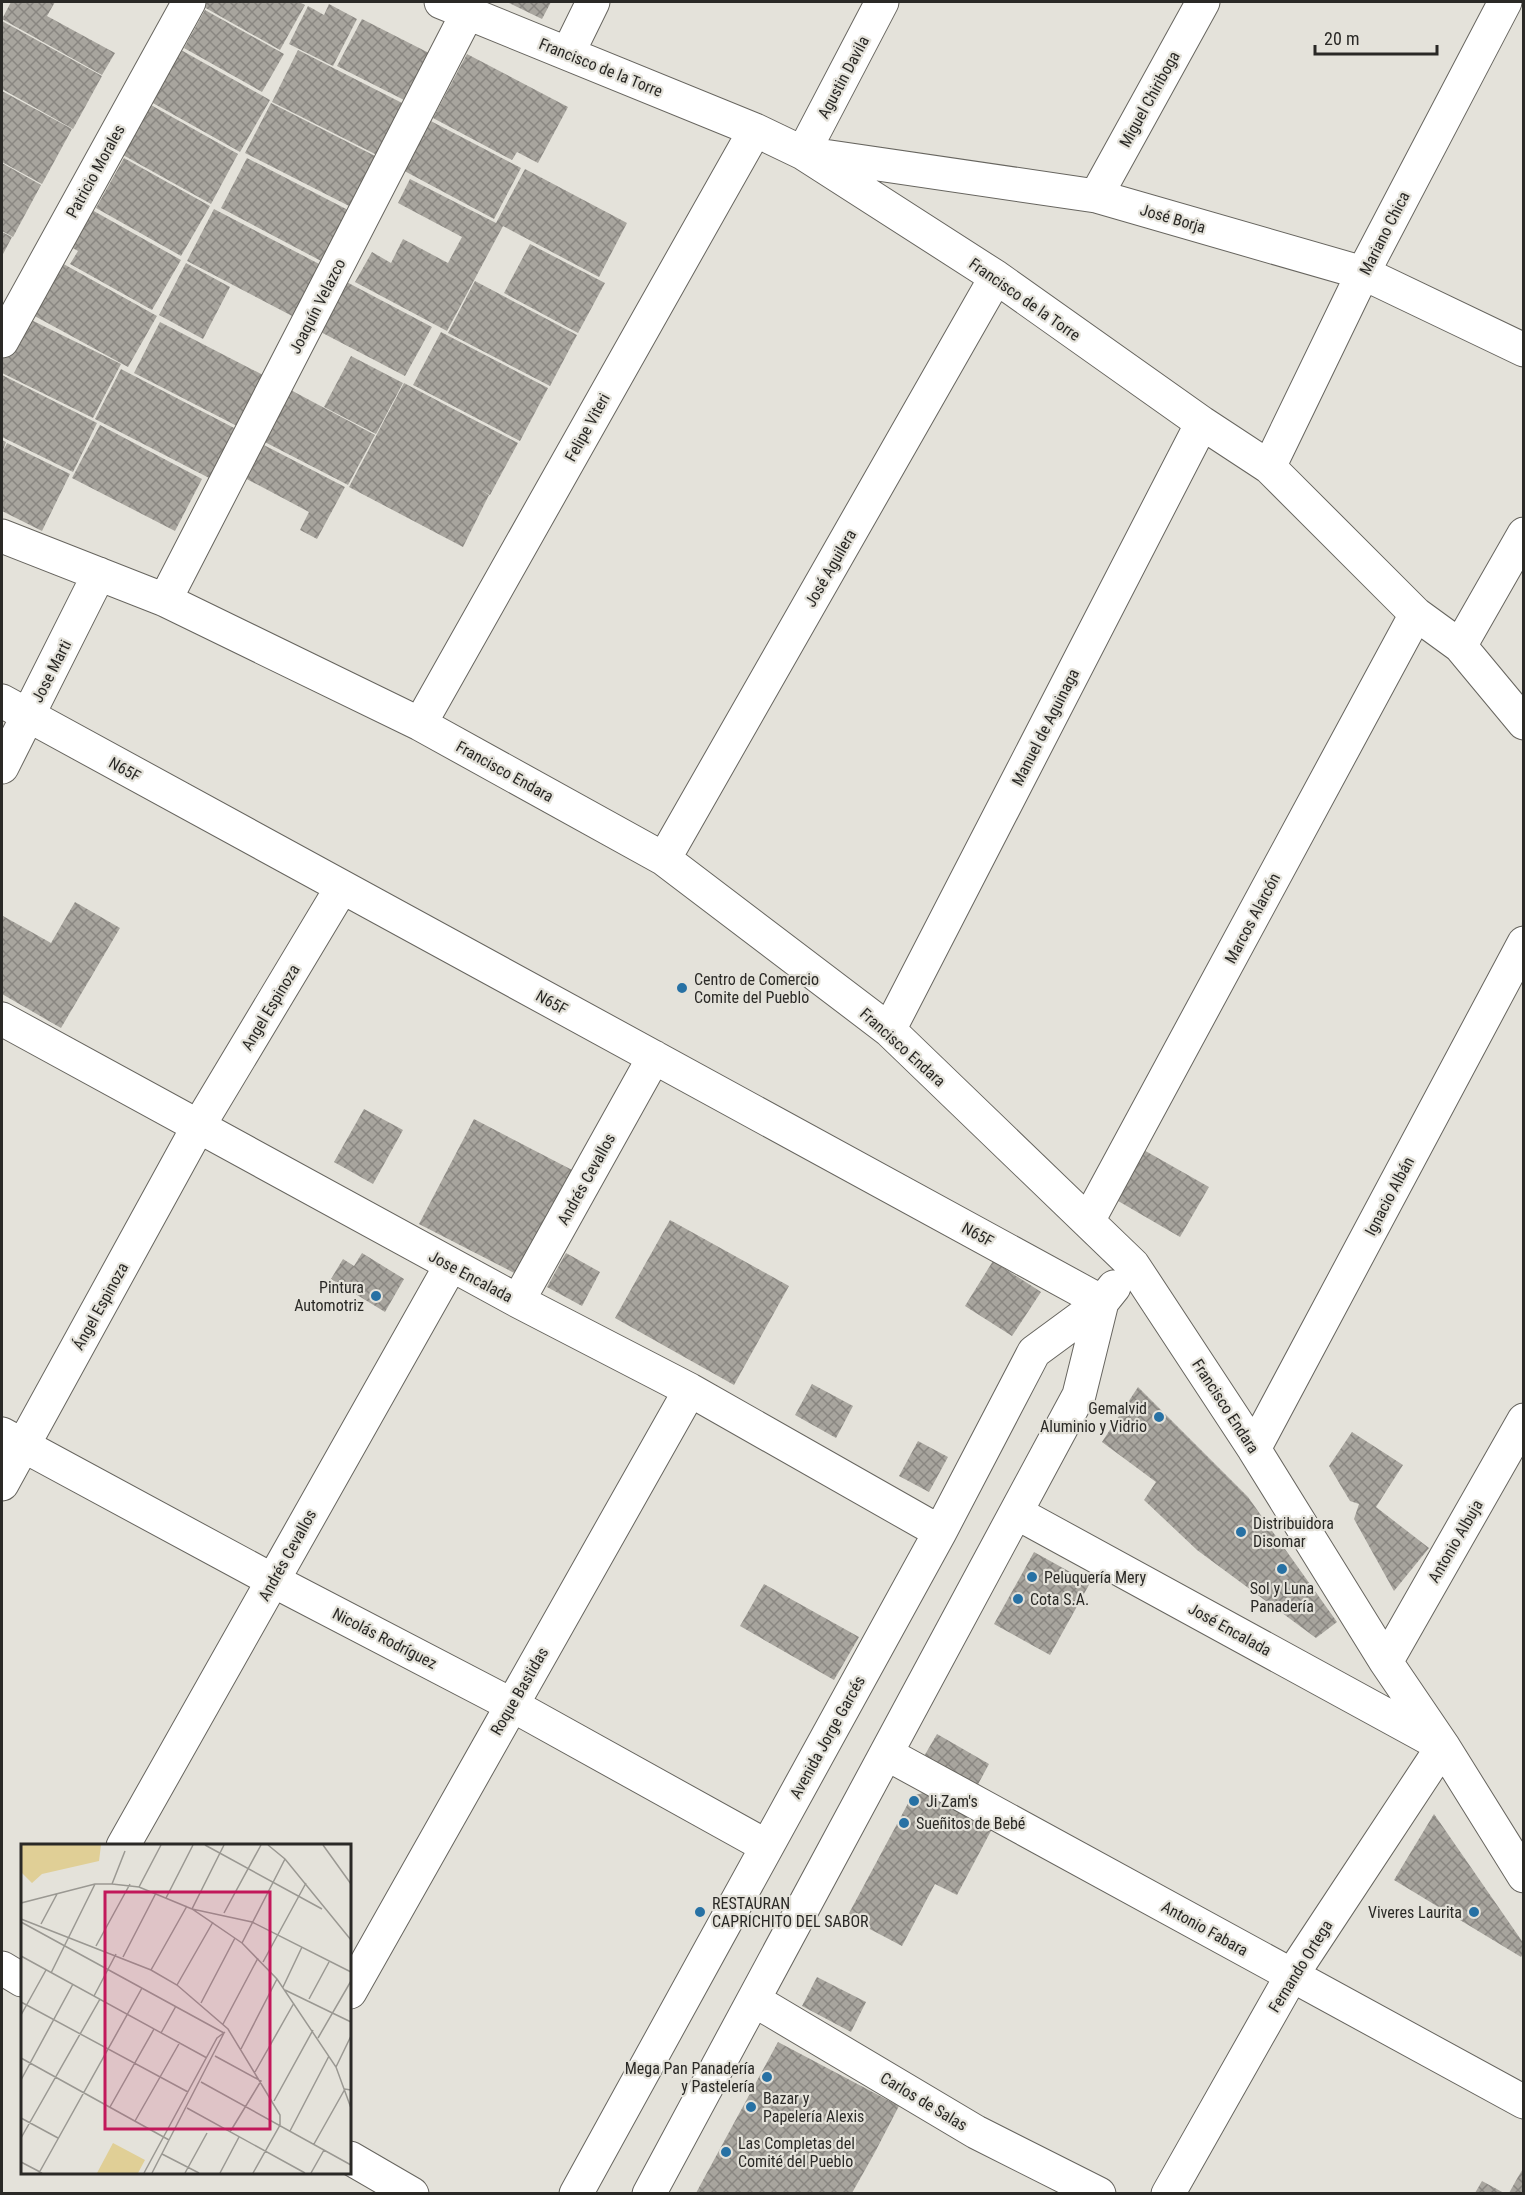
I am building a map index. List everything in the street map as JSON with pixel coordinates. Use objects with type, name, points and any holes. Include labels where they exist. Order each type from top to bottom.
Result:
[{"type":"street","name":"Patricio Morales","points":[[2,341],[189,2]]},
{"type":"street","points":[[568,53],[593,2]]},
{"type":"street","name":"Agustin Davila","points":[[803,153],[882,2]]},
{"type":"street","name":"Miguel Chiriboga","points":[[1096,196],[1203,2]]},
{"type":"street","name":"Mariano Chica","points":[[1269,467],[1363,273],[1505,2]]},
{"type":"street","name":"Francisco de la Torre","points":[[455,7],[755,130],[803,153],[996,277],[1202,423],[1269,467],[1416,614],[1460,646],[1524,723]]},
{"type":"street","name":"Joaquín Velazco","points":[[165,600],[455,7]]},
{"type":"street","name":"Felipe Viteri","points":[[420,724],[755,130]]},
{"type":"street","name":"José Borja","points":[[803,153],[1096,196],[1363,273],[1524,350]]},
{"type":"street","name":"José Aguilera","points":[[664,859],[996,277]]},
{"type":"street","name":"Manuel de Aguinaga","points":[[889,1030],[1202,423]]},
{"type":"street","points":[[1460,646],[1524,534]]},
{"type":"street","name":"Francisco Endara","points":[[2,536],[165,600],[420,724],[664,859],[889,1030],[1133,1265],[1254,1449],[1386,1662],[1443,1746],[1524,1876]]},
{"type":"street","name":"Jose Marti","points":[[2,767],[15,708],[99,574]]},
{"type":"street","name":"Marcos Alarcón","points":[[1088,1221],[1416,614]]},
{"type":"street","name":"N65F","points":[[15,708],[1102,1302]]},
{"type":"street","name":"Angel Espinoza","points":[[198,1127],[342,887]]},
{"type":"street","name":"Ignacio Albán","points":[[1254,1449],[1524,943]]},
{"type":"street","name":"Jose Encalada","points":[[2,1019],[451,1265],[690,1390],[940,1532]]},
{"type":"street","name":"Andrés Cevallos","points":[[518,1301],[654,1058]]},
{"type":"street","name":"Ángel Espinoza","points":[[2,1484],[12,1439],[198,1127]]},
{"type":"street","name":"Andrés Cevallos","points":[[124,1844],[451,1265]]},
{"type":"street","name":"Avenida Jorge Garcés","points":[[576,2193],[940,1532],[1034,1352],[1102,1302],[1133,1265]]},
{"type":"street","name":"Avenida Jorge Garcés","points":[[649,2193],[1079,1395],[1102,1302]]},
{"type":"street","name":"Roque Bastidas","points":[[351,1990],[690,1390]]},
{"type":"street","name":"Antonio Albuja","points":[[1386,1662],[1524,1420]]},
{"type":"street","name":"Nicolás Rodríguez","points":[[12,1439],[272,1580],[512,1705],[766,1846]]},
{"type":"street","name":"José Encalada","points":[[1017,1513],[1443,1746]]},
{"type":"street","name":"Fernando Ortega","points":[[1168,2193],[1292,1976],[1443,1746]]},
{"type":"street","name":"Antonio Fabara","points":[[886,1754],[1524,2102]]},
{"type":"street","points":[[2,1968],[21,1979]]},
{"type":"street","name":"Carlos de Salas","points":[[754,2000],[976,2132],[1099,2193]]},
{"type":"street","points":[[351,2159],[412,2193]]},
{"type":"building","points":[[11,2],[55,2],[47,16],[115,53],[102,75],[2,19]]},
{"type":"building","points":[[205,2],[299,2],[305,5],[280,50],[202,6]]},
{"type":"building","points":[[507,2],[551,2],[542,19]]},
{"type":"building","points":[[329,4],[357,19],[333,66],[289,44],[308,6],[324,15]]},
{"type":"building","points":[[205,10],[284,54],[262,92],[184,48]]},
{"type":"building","points":[[362,19],[429,53],[404,100],[337,66]]},
{"type":"building","points":[[2,21],[102,76],[73,129],[2,89]]},
{"type":"building","points":[[181,50],[270,100],[240,152],[151,102]]},
{"type":"building","points":[[298,50],[406,105],[379,156],[272,102]]},
{"type":"building","points":[[467,54],[568,107],[538,163],[517,152],[512,160],[433,118]]},
{"type":"building","points":[[2,91],[72,129],[42,184],[2,162]]},
{"type":"building","points":[[142,100],[238,154],[211,204],[114,150]]},
{"type":"building","points":[[271,103],[379,158],[353,208],[245,153]]},
{"type":"building","points":[[423,117],[521,168],[494,219],[397,167]]},
{"type":"building","points":[[124,158],[210,206],[181,256],[96,208]]},
{"type":"building","points":[[247,158],[350,211],[323,262],[221,208]]},
{"type":"building","points":[[2,163],[41,185],[13,237],[2,231]]},
{"type":"building","points":[[525,169],[627,223],[599,277],[503,226],[447,331],[355,282],[372,252],[391,263],[403,239],[448,263],[462,237],[398,203],[410,179],[496,223]]},
{"type":"building","points":[[214,209],[323,266],[296,318],[187,261]]},
{"type":"building","points":[[92,210],[181,260],[152,310],[70,264],[78,251],[71,247]]},
{"type":"building","points":[[2,232],[12,237],[2,256]]},
{"type":"building","points":[[530,244],[605,283],[578,333],[504,293]]},
{"type":"building","points":[[60,262],[157,316],[128,367],[31,314]]},
{"type":"building","points":[[186,263],[230,287],[203,339],[159,315]]},
{"type":"building","points":[[339,278],[432,327],[405,376],[313,328]]},
{"type":"building","points":[[475,281],[577,335],[550,386],[448,333]]},
{"type":"building","points":[[19,314],[121,364],[93,418],[2,373],[2,347]]},
{"type":"building","points":[[160,322],[263,375],[237,426],[134,373]]},
{"type":"building","points":[[441,332],[548,388],[520,441],[413,385]]},
{"type":"building","points":[[351,356],[403,383],[376,434],[324,407]]},
{"type":"building","points":[[121,369],[238,430],[213,480],[95,419]]},
{"type":"building","points":[[2,375],[97,423],[73,472],[2,437]]},
{"type":"building","points":[[404,383],[518,443],[490,495],[479,489],[489,495],[463,547],[349,487]]},
{"type":"building","points":[[285,387],[375,435],[348,485],[257,438]]},
{"type":"building","points":[[100,425],[202,479],[175,531],[72,478]]},
{"type":"building","points":[[2,440],[6,442],[3,451],[7,443],[70,474],[42,531],[2,511]]},
{"type":"building","points":[[260,443],[345,487],[317,539],[300,530],[309,512],[243,477]]},
{"type":"building","points":[[75,902],[120,928],[61,1028],[2,994],[2,918],[3,916],[51,943]]},
{"type":"building","points":[[364,1109],[403,1130],[373,1184],[334,1162]]},
{"type":"building","points":[[474,1119],[576,1172],[520,1276],[419,1224]]},
{"type":"building","points":[[1142,1149],[1209,1187],[1180,1237],[1113,1198]]},
{"type":"building","points":[[670,1220],[789,1286],[734,1385],[615,1318]]},
{"type":"building","name":"Pintura Automotriz","points":[[362,1253],[404,1279],[385,1312],[331,1279],[343,1259],[354,1266]]},
{"type":"building","points":[[566,1253],[600,1272],[582,1306],[547,1287]]},
{"type":"building","points":[[993,1261],[1041,1292],[1012,1336],[965,1306]]},
{"type":"building","points":[[812,1384],[853,1406],[836,1438],[795,1415]]},
{"type":"building","points":[[1138,1387],[1248,1497],[1337,1622],[1316,1638],[1197,1550],[1144,1500],[1156,1482],[1102,1442]]},
{"type":"building","points":[[1352,1432],[1403,1465],[1376,1507],[1429,1548],[1394,1591],[1354,1519],[1359,1504],[1350,1501],[1329,1466]]},
{"type":"building","points":[[918,1441],[948,1457],[929,1492],[899,1476]]},
{"type":"building","points":[[1034,1552],[1090,1583],[1050,1655],[994,1624]]},
{"type":"building","points":[[764,1584],[859,1637],[834,1680],[740,1626]]},
{"type":"building","points":[[937,1734],[989,1764],[976,1788],[923,1758]]},
{"type":"building","points":[[923,1793],[992,1829],[957,1895],[935,1884],[902,1946],[847,1917],[912,1796]]},
{"type":"building","name":"Viveres Laurita","points":[[1434,1814],[1524,1944],[1524,1953],[1521,1957],[1394,1880]]},
{"type":"building","points":[[817,1977],[866,2002],[851,2032],[802,2006]]},
{"type":"building","points":[[778,2042],[899,2106],[874,2154],[852,2193],[696,2193]]},
{"type":"building","points":[[1524,2167],[1524,2193],[1509,2193],[1518,2177]]},
{"type":"building","points":[[1482,2181],[1504,2193],[1475,2193]]},
{"type":"place","name":"Centro de Comercio Comite del Pueblo","points":[[682,988]]},
{"type":"place","name":"Pintura Automotriz","points":[[376,1296]]},
{"type":"place","name":"Gemalvid Aluminio y Vidrio","points":[[1159,1417]]},
{"type":"place","name":"Distribuidora Disomar","points":[[1241,1532]]},
{"type":"place","name":"Sol y Luna Panadería","points":[[1282,1569]]},
{"type":"place","name":"Peluquería Mery","points":[[1032,1577]]},
{"type":"place","name":"Cota S.A.","points":[[1018,1599]]},
{"type":"place","name":"Ji Zam's","points":[[914,1801]]},
{"type":"place","name":"Sueñitos de Bebé","points":[[904,1823]]},
{"type":"place","name":"RESTAURAN CAPRICHITO DEL SABOR","points":[[700,1912]]},
{"type":"place","name":"Viveres Laurita","points":[[1474,1912]]},
{"type":"place","name":"Mega Pan Panadería y Pastelería","points":[[767,2077]]},
{"type":"place","name":"Bazar y Papelería Alexis","points":[[751,2107]]},
{"type":"place","name":"Las Completas del Comité del Pueblo","points":[[726,2152]]}]
